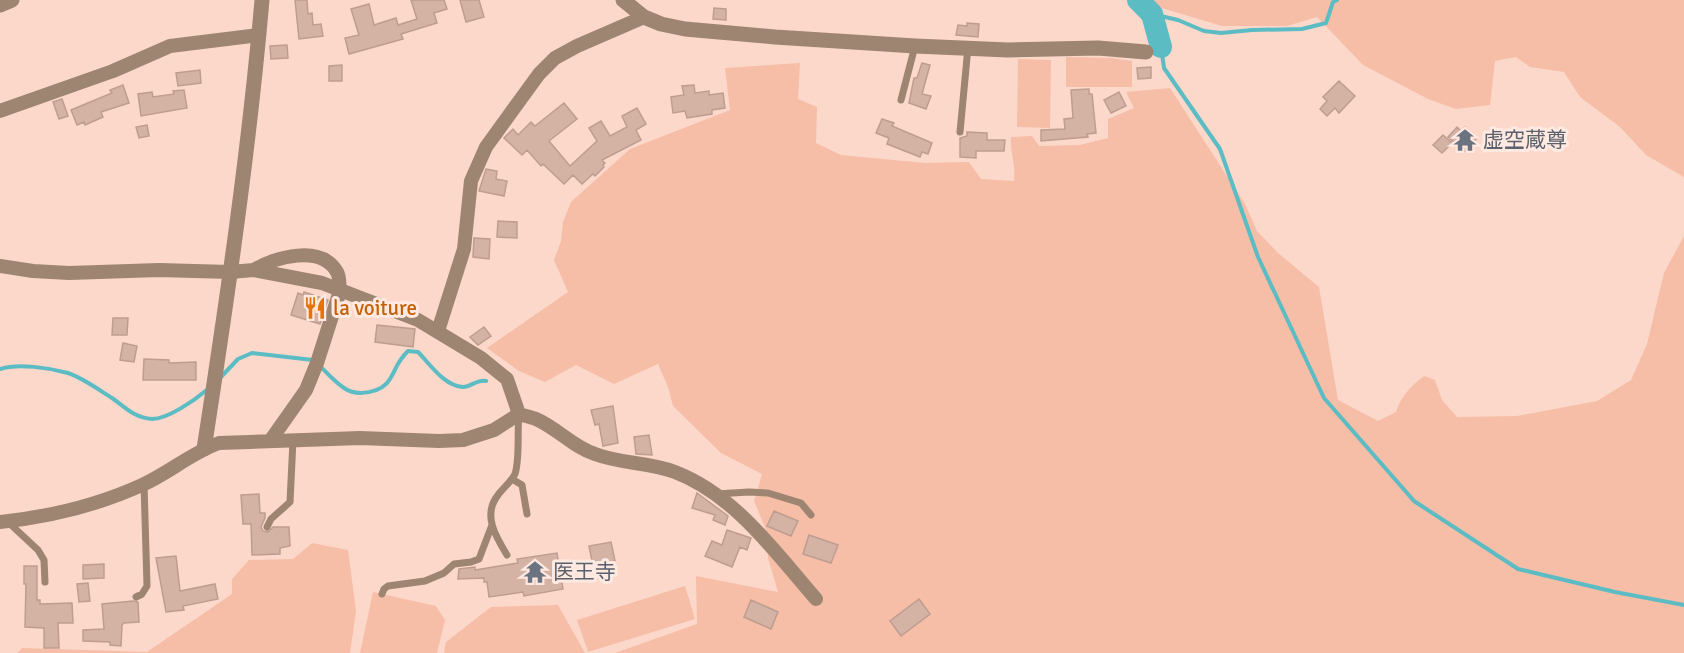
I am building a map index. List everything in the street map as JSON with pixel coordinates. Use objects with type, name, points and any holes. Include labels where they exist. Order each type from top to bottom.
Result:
[{"type":"street","points":[[0,5],[12,0]]},
{"type":"street","points":[[204,449],[230,272],[262,0]]},
{"type":"street","points":[[623,0],[644,17],[661,24],[685,29],[915,46],[1008,50],[1098,48],[1146,52]]},
{"type":"street","points":[[438,331],[464,249],[471,181],[486,147],[539,74],[555,58],[644,17]]},
{"type":"street","points":[[0,111],[114,71],[170,46],[259,35]]},
{"type":"street","points":[[254,270],[267,261],[292,255],[320,258],[330,263],[338,273],[340,291],[306,390],[270,441]]},
{"type":"street","points":[[0,266],[69,273],[254,270],[322,283],[418,320],[481,358],[507,379],[519,414]]},
{"type":"street","points":[[4,522],[58,512],[103,500],[144,484],[204,449],[219,443],[360,438],[463,440],[494,430],[519,414]]},
{"type":"street","points":[[519,414],[537,420],[593,454],[676,472],[714,494],[747,521],[816,599]]},
{"type":"lane","points":[[901,100],[915,46]]},
{"type":"lane","points":[[960,132],[968,47]]},
{"type":"lane","points":[[382,594],[388,586],[425,581],[444,573],[454,564],[479,559],[492,525],[492,504],[512,479],[517,464],[519,414]]},
{"type":"lane","points":[[267,527],[271,519],[290,502],[293,440]]},
{"type":"lane","points":[[512,479],[522,485],[527,514]]},
{"type":"lane","points":[[136,597],[142,594],[147,586],[144,484]]},
{"type":"lane","points":[[714,494],[768,493],[801,503],[811,515]]},
{"type":"lane","points":[[4,522],[38,549],[44,560],[45,582]]},
{"type":"lane","points":[[492,525],[507,555]]},
{"type":"shaded area","points":[[1148,0],[1684,0],[1684,177],[1646,155],[1620,127],[1580,97],[1564,72],[1530,67],[1516,57],[1495,61],[1490,105],[1456,109],[1428,99],[1363,65],[1317,17],[1287,26],[1222,26],[1155,6]]},
{"type":"shaded area","points":[[1066,57],[1132,61],[1132,87],[1066,87]]},
{"type":"shaded area","points":[[1018,59],[1051,60],[1050,128],[1017,127]]},
{"type":"shaded area","points":[[800,63],[798,99],[817,107],[816,143],[841,155],[925,163],[969,162],[981,179],[1014,181],[1011,137],[1032,136],[1039,146],[1080,145],[1108,138],[1108,119],[1134,108],[1126,92],[1170,88],[1245,204],[1257,231],[1278,253],[1319,287],[1338,400],[1378,421],[1396,412],[1407,392],[1424,376],[1435,380],[1442,400],[1457,417],[1517,416],[1597,401],[1631,380],[1647,344],[1664,273],[1684,236],[1684,653],[615,653],[697,624],[696,576],[778,592],[768,558],[766,530],[754,501],[762,474],[721,453],[673,406],[658,364],[614,384],[576,365],[545,382],[519,371],[487,348],[568,292],[554,260],[561,241],[563,222],[571,202],[630,149],[730,110],[725,68]]},
{"type":"shaded area","points":[[312,543],[348,550],[356,611],[350,653],[17,653],[22,648],[147,652],[232,594],[232,579],[249,560],[293,559]]},
{"type":"shaded area","points":[[685,586],[695,619],[588,652],[577,620]]},
{"type":"shaded area","points":[[373,592],[436,606],[445,620],[437,653],[360,653]]},
{"type":"shaded area","points":[[558,605],[585,653],[444,653],[446,642],[491,607]]},
{"type":"building","points":[[295,0],[307,0],[308,14],[312,13],[313,25],[321,24],[323,36],[299,39]]},
{"type":"building","points":[[411,0],[444,0],[447,9],[434,13],[437,23],[401,34],[403,39],[349,54],[345,38],[359,35],[351,9],[369,4],[374,25],[396,18],[398,25],[417,19]]},
{"type":"building","points":[[460,0],[479,0],[484,17],[466,22]]},
{"type":"building","points":[[714,8],[726,9],[726,20],[713,19]]},
{"type":"building","points":[[967,23],[979,24],[978,37],[956,35],[958,25],[967,26]]},
{"type":"building","points":[[287,45],[288,58],[271,59],[270,46]]},
{"type":"building","points":[[922,63],[930,65],[922,94],[931,96],[926,109],[909,103],[914,78],[917,78]]},
{"type":"building","points":[[342,65],[342,81],[329,81],[329,66]]},
{"type":"building","points":[[1151,67],[1151,78],[1138,79],[1137,68]]},
{"type":"building","points":[[200,70],[201,83],[178,86],[176,73]]},
{"type":"building","points":[[1339,81],[1355,96],[1339,113],[1335,108],[1327,116],[1320,109],[1327,101],[1323,97]]},
{"type":"building","points":[[123,85],[129,103],[101,112],[103,117],[85,125],[84,122],[77,125],[71,110],[112,93],[110,90]]},
{"type":"building","points":[[694,85],[695,93],[709,91],[709,95],[723,93],[725,108],[712,110],[712,114],[687,118],[685,111],[673,113],[671,97],[684,95],[682,86]]},
{"type":"building","points":[[1089,89],[1089,94],[1092,94],[1096,133],[1087,134],[1088,137],[1041,141],[1041,130],[1065,129],[1064,119],[1073,118],[1071,90]]},
{"type":"building","points":[[184,90],[187,108],[141,116],[138,94],[152,92],[153,97]]},
{"type":"building","points":[[1119,92],[1126,106],[1111,113],[1104,100]]},
{"type":"building","points":[[62,99],[68,116],[59,119],[53,102]]},
{"type":"building","points":[[564,103],[577,119],[549,141],[570,166],[597,141],[589,128],[601,121],[610,136],[627,127],[622,116],[637,108],[646,124],[636,130],[641,140],[602,160],[605,163],[604,167],[582,184],[573,175],[564,184],[543,164],[541,166],[527,150],[522,155],[504,138],[513,129],[518,135],[531,122],[535,126]]},
{"type":"building","points":[[882,119],[894,123],[892,126],[932,143],[928,154],[922,152],[920,157],[887,144],[889,138],[876,133]]},
{"type":"building","points":[[147,125],[149,136],[139,138],[136,127]]},
{"type":"building","name":"虚空蔵尊","points":[[1457,127],[1461,131],[1465,127],[1477,138],[1465,152],[1448,137]]},
{"type":"building","points":[[967,132],[987,133],[987,140],[1005,140],[1004,151],[976,151],[976,158],[960,157],[960,138],[967,136]]},
{"type":"building","points":[[1443,135],[1452,143],[1442,153],[1433,145]]},
{"type":"building","points":[[486,169],[497,171],[496,179],[507,181],[504,196],[479,191]]},
{"type":"building","points":[[498,221],[517,222],[517,238],[497,237]]},
{"type":"building","points":[[474,238],[490,239],[489,259],[473,257]]},
{"type":"building","points":[[304,292],[328,300],[320,324],[291,315],[298,293],[303,295]]},
{"type":"building","points":[[113,318],[128,318],[127,335],[112,335]]},
{"type":"building","points":[[377,325],[415,329],[413,347],[375,342]]},
{"type":"building","points":[[484,327],[491,336],[478,345],[470,337]]},
{"type":"building","points":[[123,343],[137,346],[134,362],[120,360]]},
{"type":"building","points":[[144,359],[169,360],[169,363],[196,362],[196,380],[143,380]]},
{"type":"building","points":[[613,406],[618,443],[603,446],[599,424],[595,425],[591,410]]},
{"type":"building","points":[[649,435],[652,455],[636,454],[634,437]]},
{"type":"building","points":[[697,493],[728,516],[725,525],[713,520],[715,515],[692,508]]},
{"type":"building","points":[[259,494],[260,513],[265,513],[261,527],[263,531],[268,532],[273,527],[289,527],[290,546],[280,548],[280,554],[252,555],[251,524],[243,524],[241,495]]},
{"type":"building","points":[[774,511],[798,521],[791,536],[767,526]]},
{"type":"building","points":[[727,530],[751,538],[747,550],[740,547],[732,567],[705,556],[712,541],[722,545]]},
{"type":"building","points":[[809,535],[838,545],[831,563],[803,554]]},
{"type":"building","points":[[611,542],[615,561],[596,565],[595,561],[592,561],[589,546]]},
{"type":"building","points":[[557,553],[563,589],[524,596],[523,592],[489,597],[487,582],[484,582],[484,578],[458,579],[459,569],[475,567],[475,570],[518,563],[517,559]]},
{"type":"building","points":[[176,556],[180,591],[215,584],[218,599],[183,606],[184,610],[166,612],[156,558]]},
{"type":"building","points":[[104,564],[104,578],[83,579],[83,565]]},
{"type":"building","points":[[24,566],[37,566],[37,600],[40,600],[40,604],[72,603],[73,623],[58,623],[59,648],[44,648],[44,628],[25,627]]},
{"type":"building","points":[[88,583],[90,601],[79,602],[77,584]]},
{"type":"building","points":[[919,599],[930,614],[901,636],[890,621]]},
{"type":"building","points":[[751,600],[778,612],[771,629],[744,617]]},
{"type":"building","points":[[138,602],[139,622],[122,625],[121,646],[110,645],[110,642],[83,641],[83,630],[104,629],[102,604]]},
{"type":"waterway","points":[[1138,0],[1152,14],[1161,47]]},
{"type":"waterway","points":[[1152,14],[1178,20],[1204,31],[1221,33],[1302,29],[1326,23],[1333,2],[1337,0]]},
{"type":"waterway","points":[[1161,47],[1164,68],[1220,149],[1258,257],[1324,398],[1414,501],[1518,569],[1615,592],[1684,605]]},
{"type":"waterway","points":[[319,365],[341,386],[349,391],[362,393],[381,388],[386,384],[408,351],[418,352],[438,374],[456,386],[466,387],[486,381]]},
{"type":"waterway","points":[[220,378],[238,359],[252,353],[313,360]]},
{"type":"waterway","points":[[0,369],[25,366],[68,373],[91,384],[135,414],[152,419],[166,416],[208,389]]},
{"type":"place","name":"虚空蔵尊","points":[[1465,140]]},
{"type":"place","name":"la voiture","points":[[315,308]]},
{"type":"place","name":"医王寺","points":[[535,572]]}]
